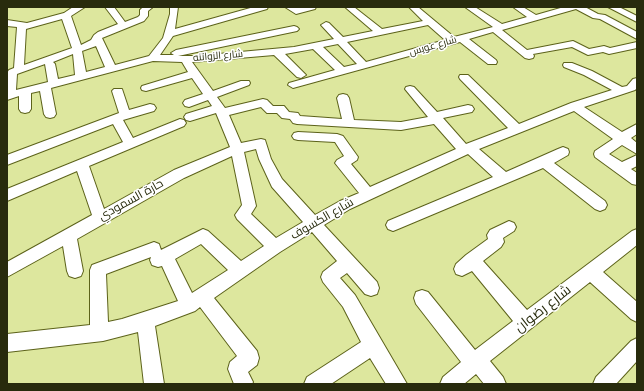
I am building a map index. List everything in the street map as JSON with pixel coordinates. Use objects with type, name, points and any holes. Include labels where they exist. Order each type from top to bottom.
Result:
[{"type":"street","points":[[7,23],[22,26],[66,15],[81,7]]},
{"type":"street","points":[[109,7],[124,26]]},
{"type":"street","points":[[152,58],[165,44],[174,14],[174,7]]},
{"type":"street","points":[[169,34],[264,7]]},
{"type":"street","points":[[289,7],[296,12],[312,7]]},
{"type":"street","points":[[349,7],[380,32]]},
{"type":"street","points":[[413,7],[431,22],[492,62]]},
{"type":"street","points":[[469,7],[497,28],[527,55],[573,44],[588,52],[604,49],[609,51],[637,45]]},
{"type":"street","points":[[517,7],[535,18]]},
{"type":"street","points":[[573,7],[597,17],[602,17],[637,36]]},
{"type":"street","name":"شارع عويس","points":[[293,85],[573,7]]},
{"type":"street","points":[[612,7],[637,20]]},
{"type":"street","points":[[14,70],[92,43],[97,37],[143,18],[146,8]]},
{"type":"street","points":[[66,15],[77,49],[81,77]]},
{"type":"street","points":[[220,20],[230,35]]},
{"type":"street","points":[[622,27],[637,20]]},
{"type":"street","name":"شارع الزواتنه","points":[[8,95],[152,58],[196,59],[290,50],[431,22]]},
{"type":"street","points":[[326,25],[364,66]]},
{"type":"street","points":[[8,95],[22,26]]},
{"type":"street","points":[[152,58],[230,35],[294,30]]},
{"type":"street","points":[[282,32],[290,50]]},
{"type":"street","points":[[97,37],[111,68]]},
{"type":"street","points":[[316,46],[343,72]]},
{"type":"street","points":[[276,51],[301,75]]},
{"type":"street","points":[[185,59],[197,72],[220,110],[237,149],[249,206],[242,215],[275,247]]},
{"type":"street","points":[[50,64],[50,114]]},
{"type":"street","points":[[568,65],[594,76],[630,87]]},
{"type":"street","points":[[146,88],[197,72]]},
{"type":"street","points":[[610,75],[630,87]]},
{"type":"street","points":[[464,77],[517,129]]},
{"type":"street","points":[[188,103],[245,83]]},
{"type":"street","name":"شارع الكسوف","points":[[7,343],[122,328],[169,314],[196,300],[275,247],[345,205],[467,149],[575,106],[630,87]]},
{"type":"street","points":[[410,89],[467,149],[504,179]]},
{"type":"street","points":[[25,91],[25,109]]},
{"type":"street","points":[[118,91],[120,117],[130,143]]},
{"type":"street","points":[[343,98],[350,124]]},
{"type":"street","points":[[7,195],[82,165],[185,120],[220,110],[263,103],[271,110],[280,109],[286,115],[294,116],[297,120],[401,126],[468,109]]},
{"type":"street","points":[[575,106],[637,149]]},
{"type":"street","points":[[7,160],[120,117],[150,108]]},
{"type":"street","points":[[637,128],[600,154],[637,180]]},
{"type":"street","points":[[298,136],[339,139],[352,157],[342,163],[368,194]]},
{"type":"street","name":"حارة السمودي","points":[[7,270],[179,174],[237,149],[261,143],[265,159],[277,183],[312,224]]},
{"type":"street","points":[[393,225],[544,162],[563,152]]},
{"type":"street","points":[[621,169],[637,160]]},
{"type":"street","points":[[544,162],[600,205]]},
{"type":"street","points":[[82,165],[100,217]]},
{"type":"street","points":[[312,224],[371,288]]},
{"type":"street","points":[[509,227],[495,235],[496,242],[467,265],[526,322]]},
{"type":"street","points":[[69,236],[75,271]]},
{"type":"street","points":[[99,332],[98,270],[159,255],[203,236],[240,271]]},
{"type":"street","name":"شارع رضوان","points":[[450,384],[475,362],[637,236]]},
{"type":"street","points":[[159,255],[196,300],[250,358],[237,369],[243,382]]},
{"type":"street","points":[[348,262],[329,277],[349,301],[373,346],[396,384]]},
{"type":"street","points":[[591,272],[637,313]]},
{"type":"street","points":[[422,298],[475,362],[496,384]]},
{"type":"street","points":[[145,321],[154,384]]},
{"type":"street","points":[[314,384],[373,346]]},
{"type":"street","points":[[603,384],[637,347]]}]
